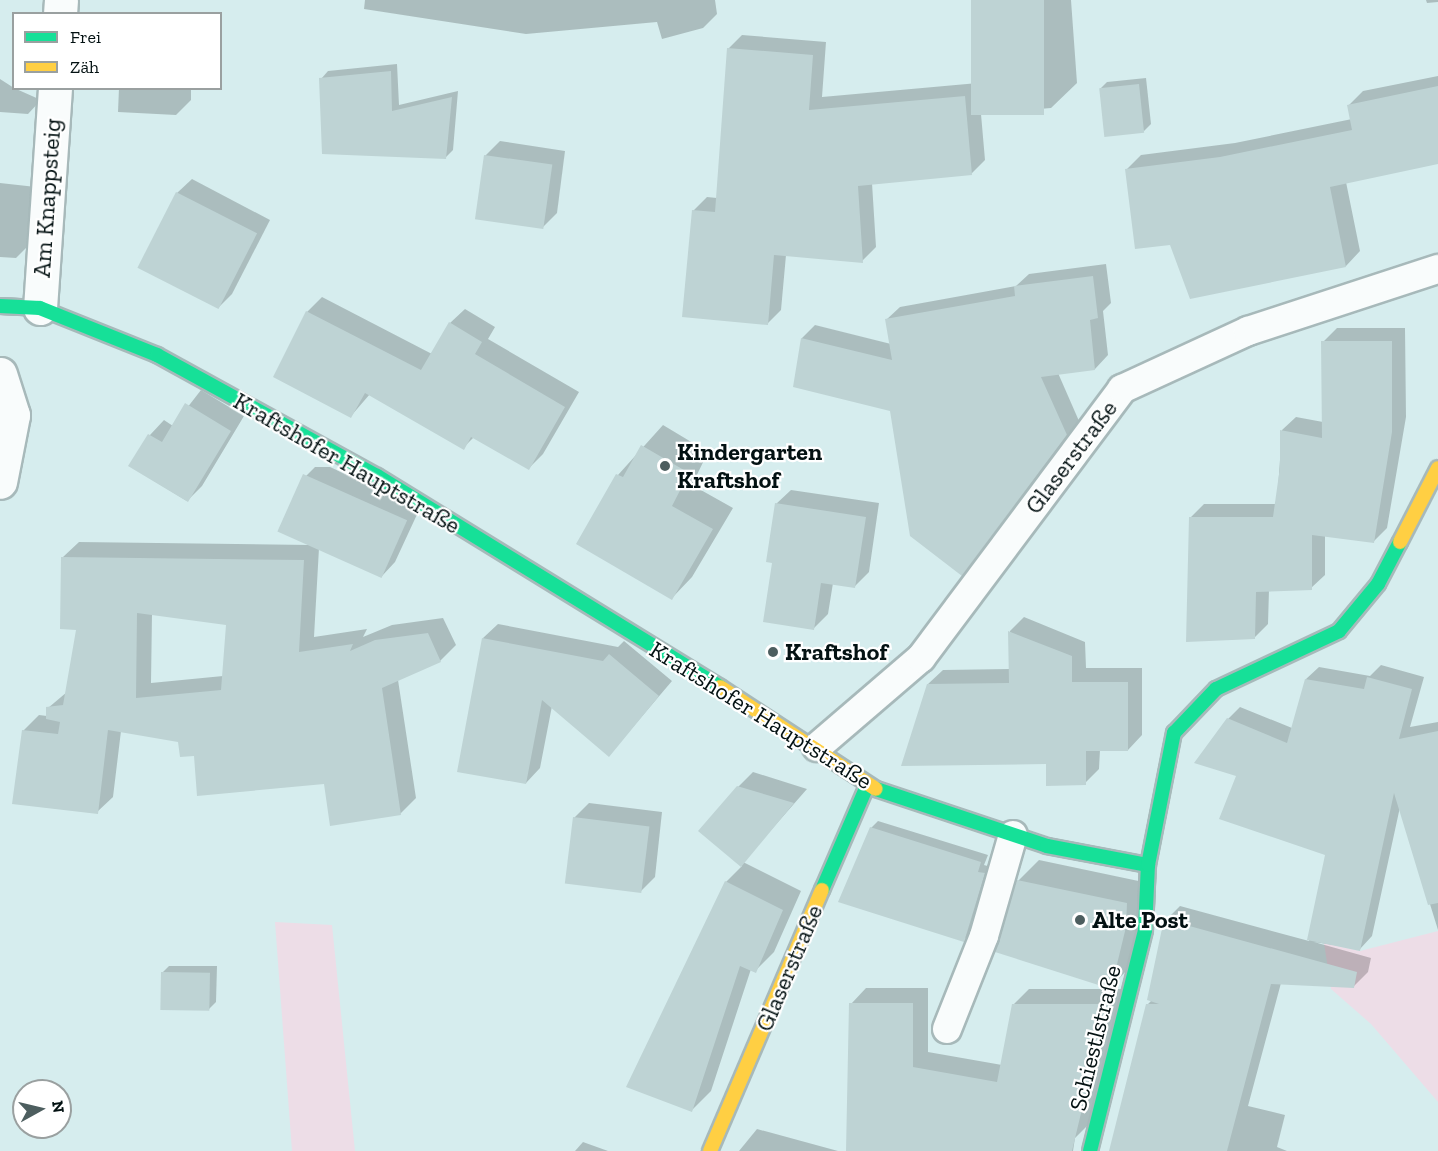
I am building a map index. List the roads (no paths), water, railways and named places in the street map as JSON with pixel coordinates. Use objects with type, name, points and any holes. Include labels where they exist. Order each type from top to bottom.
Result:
[{"type":"street","name":"Am Knappsteig","points":[[39,308],[55,90]]},
{"type":"street","name":"Kraftshofer Hauptstraße","points":[[0,306],[39,308],[157,355],[377,476],[817,747],[867,786],[1047,846],[1148,865]]},
{"type":"street","points":[[0,374],[13,415],[0,482]]},
{"type":"street","points":[[1148,865],[1174,733],[1216,689],[1339,631],[1378,584],[1438,468]]},
{"type":"street","name":"Glaserstraße","points":[[710,1151],[867,786]]},
{"type":"street","name":"Schiestlstraße","points":[[1090,1151],[1146,930],[1148,865]]},
{"type":"lane","name":"Glaserstraße","points":[[817,747],[921,658],[1122,389],[1248,331],[1438,269]]},
{"type":"lane","points":[[948,1029],[984,936],[1013,835]]},
{"type":"place","name":"Kindergarten Kraftshof","points":[[665,466]]},
{"type":"place","name":"Kraftshof","points":[[773,652]]},
{"type":"place","name":"Alte Post","points":[[1080,920]]}]
